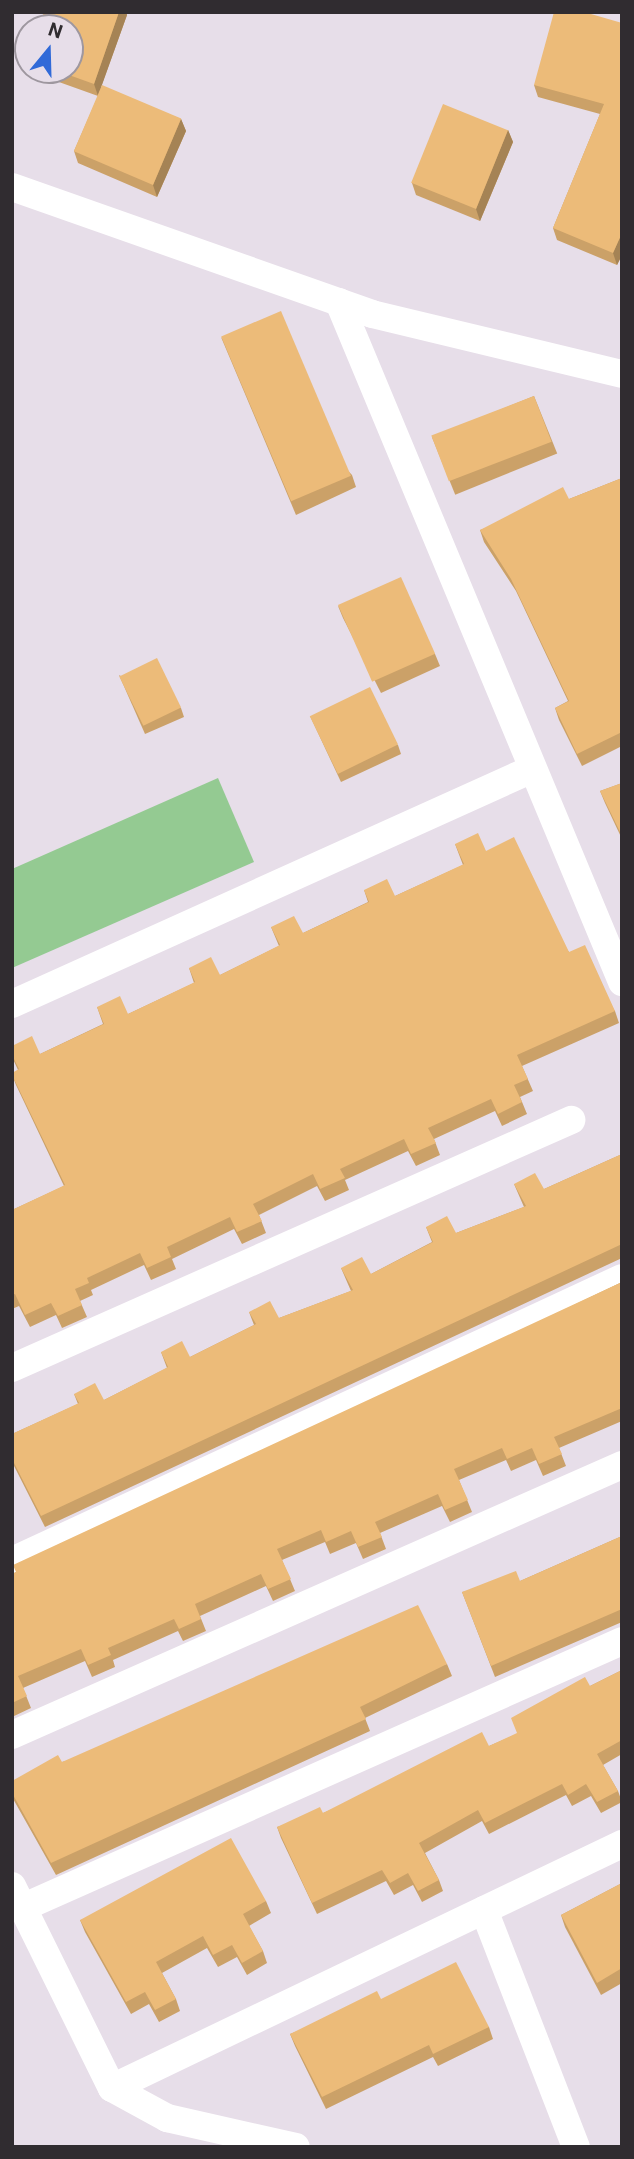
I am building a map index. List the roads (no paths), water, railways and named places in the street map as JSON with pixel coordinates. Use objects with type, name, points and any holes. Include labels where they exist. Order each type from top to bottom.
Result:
[{"type":"street","points":[[12,187],[339,302],[622,374]]},
{"type":"street","points":[[339,302],[530,770],[622,982]]},
{"type":"street","points":[[12,1004],[530,770]]},
{"type":"street","points":[[12,1368],[571,1120]]},
{"type":"street","points":[[12,1561],[622,1278]]},
{"type":"street","points":[[12,1735],[622,1465]]},
{"type":"street","points":[[296,2147],[167,2118],[112,2088],[18,1896],[622,1641]]},
{"type":"street","points":[[112,2088],[622,1844]]},
{"type":"street","points":[[484,1910],[576,2147]]}]
